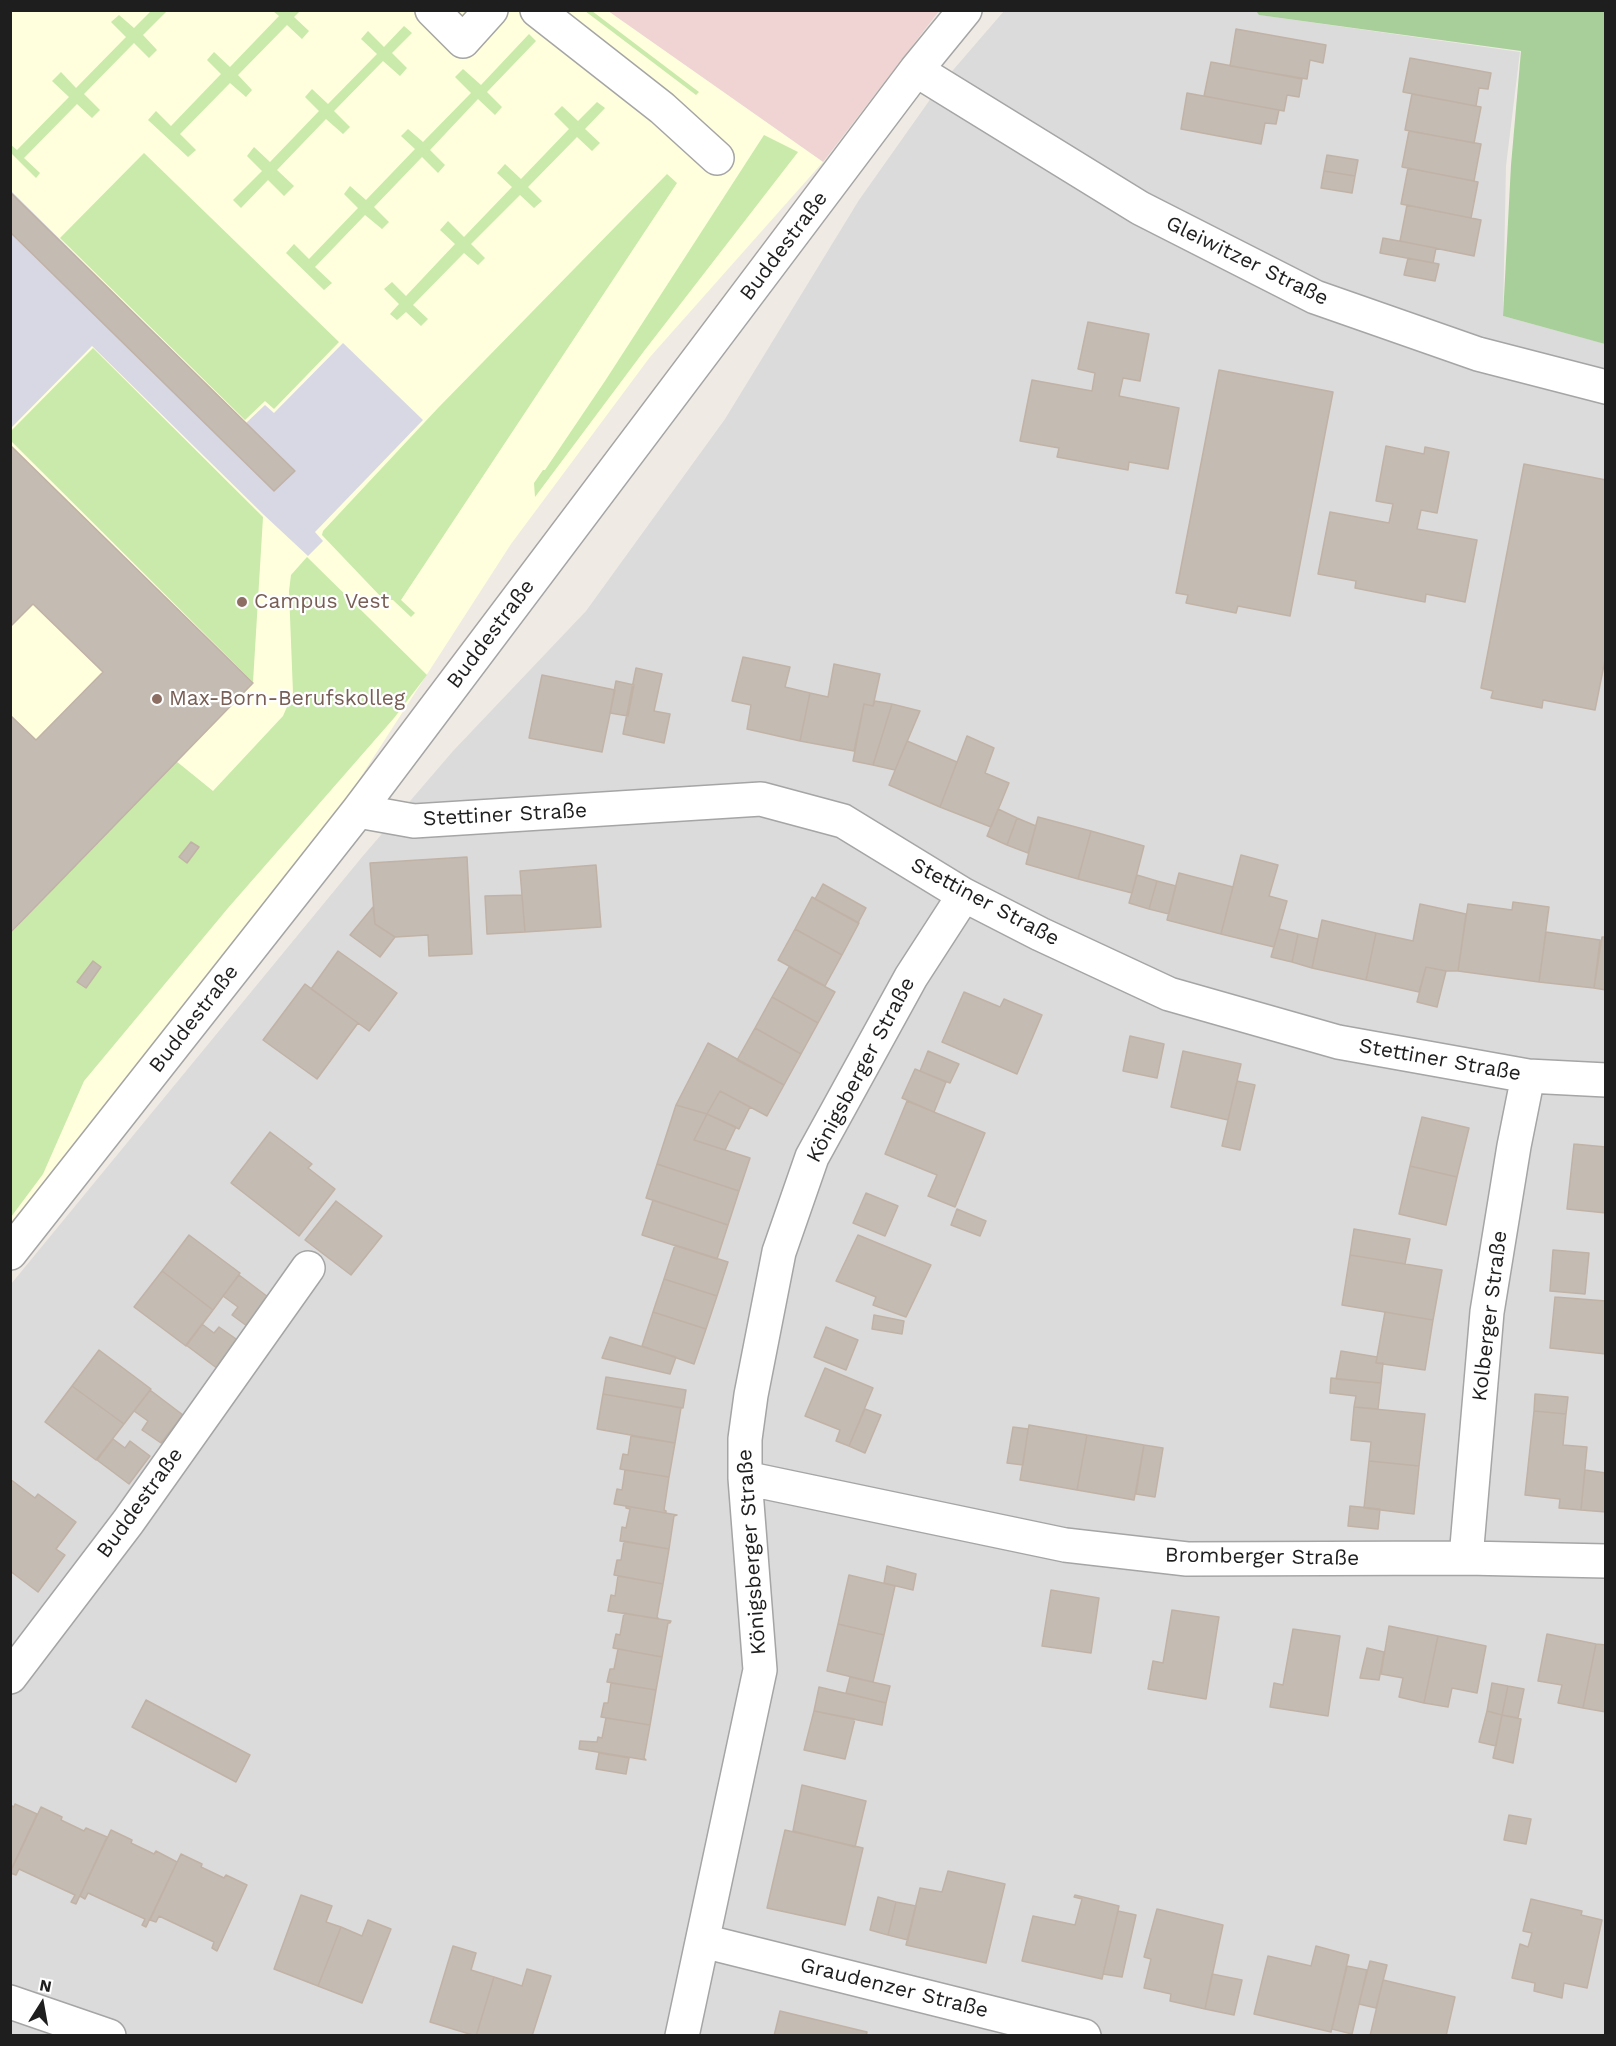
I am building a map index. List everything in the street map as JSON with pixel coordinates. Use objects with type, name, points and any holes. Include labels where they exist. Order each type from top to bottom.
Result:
[{"type":"street","points":[[432,10],[463,41],[491,10]]},
{"type":"street","points":[[537,10],[662,108],[717,158]]},
{"type":"street","name":"Buddestraße","points":[[10,1253],[358,811],[916,70],[965,10]]},
{"type":"street","name":"Gleiwitzer Straße","points":[[916,70],[1140,208],[1315,297],[1478,354],[1605,387]]},
{"type":"street","name":"Stettiner Straße","points":[[358,811],[414,821],[761,800],[843,821],[964,895],[1040,934],[1169,994],[1338,1042],[1528,1076],[1605,1080]]},
{"type":"street","name":"Königsberger Straße","points":[[682,2036],[760,1670],[745,1478],[745,1439],[751,1395],[779,1252],[812,1157],[911,977],[964,895]]},
{"type":"street","name":"Kolberger Straße","points":[[1466,1558],[1486,1312],[1528,1076]]},
{"type":"street","name":"Buddestraße","points":[[10,1677],[128,1522],[308,1268]]},
{"type":"street","name":"Bromberger Straße","points":[[745,1478],[1065,1545],[1176,1558],[1466,1558],[1605,1561]]},
{"type":"street","name":"Graudenzer Straße","points":[[703,1941],[1084,2036]]},
{"type":"street","points":[[10,2002],[109,2036]]},
{"type":"shaded area","name":"Campus Vest","points":[[11,11],[608,11],[823,162],[650,357],[511,544],[344,803],[11,1245]]},
{"type":"shaded area","points":[[608,11],[939,11],[823,162]]},
{"type":"shaded area","points":[[1004,11],[1256,11],[1260,15],[1520,52],[1506,166],[1503,316],[1606,344],[1605,2035],[11,2036],[11,1284],[362,857],[453,751],[586,611],[725,419],[859,200],[941,84]]},
{"type":"shaded area","points":[[10,190],[246,423],[265,405],[274,413],[343,343],[423,420],[315,532],[323,541],[308,556],[92,346],[11,428]]},
{"type":"green space","points":[[151,11],[167,11],[143,35],[157,50],[149,58],[134,43],[84,94],[100,110],[92,118],[77,104],[24,158],[40,173],[36,178],[11,153],[11,145],[17,150],[69,97],[52,81],[61,72],[76,88],[126,37],[111,22],[119,15],[134,28]]},
{"type":"green space","points":[[273,11],[300,11],[294,17],[309,31],[302,39],[287,25],[238,75],[252,90],[246,97],[230,83],[180,134],[196,150],[188,157],[148,120],[156,111],[171,126],[221,74],[207,60],[214,52],[230,67],[279,16]]},
{"type":"green space","points":[[585,11],[592,11],[699,92],[696,95]]},
{"type":"green space","points":[[1256,11],[1605,11],[1605,344],[1503,316],[1511,165],[1521,51],[1259,15]]},
{"type":"green space","points":[[404,26],[412,33],[392,53],[407,68],[400,76],[383,61],[334,111],[350,127],[343,134],[326,119],[277,170],[294,186],[284,196],[268,180],[241,208],[233,200],[262,171],[247,156],[254,147],[270,162],[319,111],[305,97],[312,89],[328,104],[377,54],[361,39],[368,31],[384,47]]},
{"type":"green space","points":[[529,34],[536,41],[487,92],[502,107],[495,115],[478,99],[430,150],[445,165],[438,173],[422,157],[374,207],[389,222],[382,229],[365,215],[315,267],[332,283],[324,290],[286,253],[294,244],[309,259],[358,208],[344,194],[350,186],[366,200],[415,149],[401,136],[408,129],[423,142],[471,93],[455,77],[463,69],[481,85]]},
{"type":"green space","points":[[597,102],[605,108],[585,129],[600,143],[592,151],[577,137],[528,187],[542,201],[534,208],[520,195],[471,244],[485,258],[478,265],[464,253],[413,305],[428,319],[421,326],[406,312],[397,320],[390,314],[399,304],[384,289],[392,282],[406,296],[455,244],[440,230],[448,221],[464,237],[512,187],[497,173],[505,164],[521,179],[569,129],[554,114],[562,106],[578,121]]},
{"type":"green space","points":[[764,135],[798,152],[644,351],[535,497],[534,483],[605,381]]},
{"type":"green space","points":[[144,153],[339,342],[274,409],[265,401],[245,420],[60,238]]},
{"type":"green space","points":[[667,174],[677,183],[401,600],[415,613],[411,617],[393,600],[383,599],[322,535],[323,531],[438,408]]},
{"type":"green space","points":[[93,348],[263,517],[253,682],[11,441],[11,431]]},
{"type":"green space","points":[[307,557],[427,675],[394,718],[228,908],[84,1081],[43,1174],[11,1217],[11,933],[176,761],[213,791],[283,716],[293,693],[289,591],[291,575]]},
{"type":"building","points":[[1236,29],[1326,45],[1323,63],[1310,60],[1307,79],[1230,66]]},
{"type":"building","points":[[1410,58],[1491,73],[1488,89],[1479,88],[1476,106],[1403,92]]},
{"type":"building","points":[[1211,62],[1302,79],[1299,97],[1287,95],[1284,111],[1204,96]]},
{"type":"building","points":[[1187,93],[1279,110],[1276,124],[1265,123],[1261,144],[1181,129]]},
{"type":"building","points":[[1412,94],[1481,107],[1474,143],[1405,130]]},
{"type":"building","points":[[1409,131],[1481,144],[1474,181],[1402,167]]},
{"type":"building","points":[[1327,155],[1358,160],[1355,176],[1324,171]]},
{"type":"building","points":[[1408,168],[1478,182],[1471,218],[1401,204]]},
{"type":"building","points":[[1324,171],[1355,176],[1352,193],[1321,188]]},
{"type":"building","points":[[10,192],[295,471],[274,491],[10,232]]},
{"type":"building","points":[[1407,205],[1481,220],[1474,256],[1400,241]]},
{"type":"building","points":[[1383,238],[1436,248],[1433,263],[1380,253]]},
{"type":"building","points":[[1408,258],[1439,264],[1435,281],[1404,275]]},
{"type":"building","points":[[1088,322],[1149,334],[1140,381],[1123,378],[1119,396],[1179,408],[1168,469],[1129,462],[1128,470],[1057,457],[1059,448],[1020,441],[1032,380],[1092,391],[1095,373],[1078,369]]},
{"type":"building","points":[[1219,370],[1333,392],[1290,616],[1238,606],[1236,613],[1186,603],[1188,595],[1176,593]]},
{"type":"building","name":"Max-Born-Berufskolleg","points":[[10,445],[253,683],[10,933],[10,715],[36,740],[103,672],[33,604],[10,627]]},
{"type":"building","points":[[1386,446],[1424,454],[1425,447],[1449,452],[1437,513],[1421,510],[1417,529],[1477,540],[1465,602],[1426,594],[1425,602],[1355,588],[1356,581],[1318,574],[1330,512],[1389,523],[1393,504],[1376,501]]},
{"type":"building","points":[[1524,464],[1606,480],[1606,655],[1595,710],[1543,700],[1542,708],[1491,698],[1493,691],[1481,688]]},
{"type":"building","points":[[743,657],[790,667],[785,687],[810,693],[800,741],[747,729],[751,705],[732,701]]},
{"type":"building","points":[[834,664],[880,674],[873,706],[864,704],[854,751],[800,741],[810,693],[828,697]]},
{"type":"building","points":[[636,668],[662,674],[654,711],[670,714],[664,743],[623,734]]},
{"type":"building","points":[[542,675],[615,690],[602,752],[529,738]]},
{"type":"building","points":[[616,681],[634,685],[628,716],[610,713]]},
{"type":"building","points":[[875,701],[892,704],[873,765],[853,761],[864,704],[873,706]]},
{"type":"building","points":[[892,704],[920,711],[895,770],[873,765]]},
{"type":"building","points":[[967,736],[994,748],[985,773],[1009,783],[991,827],[940,807]]},
{"type":"building","points":[[907,741],[957,762],[940,807],[889,785]]},
{"type":"building","points":[[998,809],[1017,818],[1007,845],[987,836]]},
{"type":"building","points":[[1038,817],[1091,831],[1078,879],[1026,864]]},
{"type":"building","points":[[1017,818],[1036,826],[1028,853],[1007,845]]},
{"type":"building","points":[[1091,831],[1144,846],[1132,893],[1078,879]]},
{"type":"building","points":[[191,842],[199,847],[187,863],[179,857]]},
{"type":"building","points":[[1241,855],[1278,865],[1269,896],[1287,901],[1274,947],[1221,934]]},
{"type":"building","points":[[467,857],[472,954],[429,956],[428,935],[395,937],[375,924],[370,863]]},
{"type":"building","points":[[596,865],[601,927],[525,932],[520,871]]},
{"type":"building","points":[[1179,873],[1233,887],[1221,934],[1167,920]]},
{"type":"building","points":[[1137,875],[1157,881],[1149,909],[1129,903]]},
{"type":"building","points":[[1157,881],[1176,886],[1169,914],[1149,909]]},
{"type":"building","points":[[823,884],[866,908],[858,923],[815,899]]},
{"type":"building","points":[[522,895],[525,932],[487,934],[485,896]]},
{"type":"building","points":[[812,897],[859,923],[842,955],[795,929]]},
{"type":"building","points":[[1513,902],[1549,907],[1539,982],[1458,971],[1468,904],[1512,910]]},
{"type":"building","points":[[1420,904],[1466,914],[1458,971],[1426,967],[1419,992],[1366,980],[1376,933],[1413,941]]},
{"type":"building","points":[[373,907],[375,924],[395,937],[380,957],[350,935]]},
{"type":"building","points":[[1322,920],[1376,933],[1366,980],[1312,968]]},
{"type":"building","points":[[795,929],[842,955],[825,986],[778,960]]},
{"type":"building","points":[[1279,929],[1298,934],[1292,962],[1271,957]]},
{"type":"building","points":[[1546,932],[1600,940],[1594,988],[1539,982]]},
{"type":"building","points":[[1298,934],[1318,939],[1312,968],[1292,962]]},
{"type":"building","points":[[1602,937],[1606,937],[1606,990],[1594,988]]},
{"type":"building","points":[[338,951],[397,993],[369,1031],[311,989]]},
{"type":"building","points":[[93,961],[101,967],[86,988],[77,982]]},
{"type":"building","points":[[789,967],[835,992],[818,1023],[772,997]]},
{"type":"building","points":[[1426,967],[1446,971],[1437,1007],[1417,1002]]},
{"type":"building","points":[[305,984],[358,1023],[317,1079],[263,1040]]},
{"type":"building","points":[[964,992],[1000,1007],[1004,999],[1042,1015],[1017,1074],[942,1042]]},
{"type":"building","points":[[772,997],[818,1023],[801,1054],[755,1028]]},
{"type":"building","points":[[755,1028],[801,1054],[784,1085],[737,1060]]},
{"type":"building","points":[[1130,1036],[1164,1044],[1157,1078],[1123,1071]]},
{"type":"building","points":[[708,1043],[784,1085],[767,1116],[720,1091],[707,1114],[676,1105]]},
{"type":"building","points":[[928,1051],[959,1064],[950,1083],[920,1071]]},
{"type":"building","points":[[1183,1051],[1241,1064],[1228,1120],[1171,1107]]},
{"type":"building","points":[[915,1069],[946,1082],[934,1112],[902,1098]]},
{"type":"building","points":[[1237,1081],[1255,1085],[1240,1150],[1222,1146]]},
{"type":"building","points":[[720,1091],[750,1107],[739,1129],[707,1114]]},
{"type":"building","points":[[907,1101],[985,1133],[955,1207],[928,1196],[937,1175],[885,1154]]},
{"type":"building","points":[[676,1105],[707,1114],[694,1140],[750,1158],[739,1191],[657,1164]]},
{"type":"building","points":[[707,1114],[736,1127],[725,1150],[694,1140]]},
{"type":"building","points":[[1422,1117],[1469,1128],[1457,1177],[1410,1166]]},
{"type":"building","points":[[270,1132],[312,1164],[308,1168],[335,1189],[299,1236],[231,1183]]},
{"type":"building","points":[[1574,1144],[1606,1147],[1606,1213],[1567,1209]]},
{"type":"building","points":[[657,1164],[739,1191],[728,1225],[646,1198]]},
{"type":"building","points":[[1410,1166],[1457,1177],[1446,1225],[1399,1214]]},
{"type":"building","points":[[866,1193],[898,1206],[885,1236],[853,1223]]},
{"type":"building","points":[[653,1200],[728,1225],[717,1259],[642,1235]]},
{"type":"building","points":[[336,1201],[382,1236],[351,1275],[305,1240]]},
{"type":"building","points":[[957,1209],[986,1221],[980,1236],[951,1225]]},
{"type":"building","points":[[1354,1229],[1410,1239],[1405,1264],[1350,1255]]},
{"type":"building","points":[[189,1235],[240,1273],[213,1310],[162,1271]]},
{"type":"building","points":[[858,1235],[931,1265],[906,1317],[873,1305],[876,1297],[836,1281]]},
{"type":"building","points":[[675,1245],[728,1262],[717,1296],[664,1279]]},
{"type":"building","points":[[1553,1250],[1589,1253],[1585,1294],[1550,1291]]},
{"type":"building","points":[[1350,1255],[1442,1270],[1433,1320],[1342,1305]]},
{"type":"building","points":[[162,1271],[213,1310],[186,1346],[134,1307]]},
{"type":"building","points":[[239,1275],[272,1300],[251,1329],[232,1315],[238,1307],[223,1296]]},
{"type":"building","points":[[664,1279],[717,1296],[706,1329],[653,1312]]},
{"type":"building","points":[[1555,1297],[1606,1301],[1606,1354],[1550,1348]]},
{"type":"building","points":[[653,1312],[706,1329],[694,1364],[642,1346]]},
{"type":"building","points":[[1385,1312],[1433,1320],[1425,1370],[1376,1363]]},
{"type":"building","points":[[874,1315],[904,1321],[902,1334],[872,1329]]},
{"type":"building","points":[[202,1324],[214,1333],[219,1327],[239,1341],[218,1369],[186,1345]]},
{"type":"building","points":[[826,1327],[858,1340],[846,1370],[814,1357]]},
{"type":"building","points":[[610,1337],[676,1357],[670,1374],[602,1358]]},
{"type":"building","points":[[99,1350],[151,1389],[124,1424],[72,1386]]},
{"type":"building","points":[[1341,1351],[1377,1357],[1376,1363],[1383,1363],[1381,1383],[1336,1379]]},
{"type":"building","points":[[825,1368],[873,1388],[849,1446],[836,1441],[840,1430],[805,1416]]},
{"type":"building","points":[[606,1377],[686,1390],[683,1408],[603,1394]]},
{"type":"building","points":[[1331,1378],[1381,1383],[1378,1409],[1354,1407],[1356,1396],[1330,1393]]},
{"type":"building","points":[[72,1386],[124,1424],[96,1460],[45,1422]]},
{"type":"building","points":[[150,1390],[183,1415],[161,1443],[142,1430],[148,1421],[134,1411]]},
{"type":"building","points":[[603,1394],[681,1408],[675,1443],[597,1429]]},
{"type":"building","points":[[1535,1394],[1568,1397],[1566,1414],[1534,1411]]},
{"type":"building","points":[[1354,1407],[1425,1414],[1419,1466],[1369,1461],[1371,1442],[1351,1440]]},
{"type":"building","points":[[865,1409],[881,1415],[865,1453],[849,1446]]},
{"type":"building","points":[[1534,1411],[1566,1414],[1563,1445],[1587,1447],[1581,1510],[1559,1508],[1560,1499],[1525,1495]]},
{"type":"building","points":[[1029,1425],[1087,1435],[1077,1490],[1020,1480]]},
{"type":"building","points":[[1013,1427],[1028,1429],[1023,1465],[1007,1463]]},
{"type":"building","points":[[1087,1435],[1144,1445],[1134,1500],[1077,1490]]},
{"type":"building","points":[[631,1436],[675,1443],[669,1477],[620,1469],[623,1454],[628,1455]]},
{"type":"building","points":[[113,1439],[125,1448],[130,1441],[150,1456],[129,1484],[97,1460]]},
{"type":"building","points":[[1144,1445],[1163,1448],[1155,1497],[1136,1494]]},
{"type":"building","points":[[1369,1461],[1419,1466],[1414,1514],[1364,1508]]},
{"type":"building","points":[[625,1470],[669,1477],[664,1510],[666,1513],[614,1504],[617,1489],[622,1490]]},
{"type":"building","points":[[1585,1470],[1606,1473],[1606,1512],[1581,1510]]},
{"type":"building","points":[[10,1479],[35,1498],[38,1494],[76,1522],[56,1549],[65,1555],[38,1592],[10,1571]]},
{"type":"building","points":[[626,1506],[677,1515],[674,1516],[669,1549],[620,1541],[622,1527],[626,1528],[630,1509]]},
{"type":"building","points":[[1350,1506],[1380,1509],[1378,1529],[1348,1526]]},
{"type":"building","points":[[624,1541],[669,1549],[663,1584],[614,1575],[617,1560],[621,1560]]},
{"type":"building","points":[[887,1566],[916,1574],[913,1590],[884,1583]]},
{"type":"building","points":[[849,1575],[895,1586],[884,1635],[838,1624]]},
{"type":"building","points":[[618,1576],[663,1584],[657,1617],[659,1619],[608,1611],[611,1595],[615,1596]]},
{"type":"building","points":[[1051,1590],[1099,1598],[1091,1653],[1042,1646]]},
{"type":"building","points":[[1172,1610],[1219,1617],[1206,1699],[1148,1689],[1153,1661],[1163,1663]]},
{"type":"building","points":[[624,1613],[671,1621],[668,1623],[662,1657],[613,1648],[616,1634],[620,1635]]},
{"type":"building","points":[[838,1624],[884,1635],[873,1682],[827,1671]]},
{"type":"building","points":[[1389,1626],[1438,1636],[1424,1703],[1399,1697],[1403,1678],[1381,1674]]},
{"type":"building","points":[[1293,1629],[1340,1636],[1328,1716],[1270,1707],[1274,1683],[1283,1685]]},
{"type":"building","points":[[1547,1634],[1596,1644],[1583,1708],[1558,1703],[1562,1685],[1538,1681]]},
{"type":"building","points":[[1438,1636],[1486,1646],[1477,1693],[1452,1688],[1448,1707],[1424,1703]]},
{"type":"building","points":[[1596,1644],[1606,1645],[1606,1712],[1583,1708]]},
{"type":"building","points":[[1367,1648],[1384,1652],[1379,1680],[1360,1678]]},
{"type":"building","points":[[618,1649],[662,1657],[656,1690],[607,1682],[610,1669],[614,1669]]},
{"type":"building","points":[[850,1677],[890,1686],[886,1703],[846,1693]]},
{"type":"building","points":[[611,1683],[656,1690],[650,1725],[601,1717],[604,1703],[608,1703]]},
{"type":"building","points":[[1492,1683],[1508,1686],[1502,1715],[1487,1711]]},
{"type":"building","points":[[1508,1686],[1524,1689],[1518,1718],[1502,1715]]},
{"type":"building","points":[[819,1687],[886,1703],[882,1725],[814,1711]]},
{"type":"building","points":[[146,1700],[250,1755],[236,1782],[132,1727]]},
{"type":"building","points":[[814,1711],[855,1719],[845,1759],[804,1750]]},
{"type":"building","points":[[1487,1711],[1502,1715],[1496,1746],[1479,1742]]},
{"type":"building","points":[[1502,1715],[1521,1719],[1513,1763],[1493,1758]]},
{"type":"building","points":[[606,1718],[650,1725],[644,1758],[646,1760],[579,1749],[580,1741],[597,1742],[598,1737],[602,1738]]},
{"type":"building","points":[[599,1753],[629,1758],[626,1774],[596,1769]]},
{"type":"building","points":[[802,1785],[866,1801],[855,1847],[793,1831]]},
{"type":"building","points":[[15,1804],[37,1814],[10,1872],[10,1805],[14,1807]]},
{"type":"building","points":[[41,1807],[84,1831],[86,1828],[107,1837],[76,1904],[71,1902],[75,1895],[19,1869],[16,1875],[10,1873]]},
{"type":"building","points":[[1509,1815],[1531,1819],[1526,1844],[1504,1840]]},
{"type":"building","points":[[111,1830],[132,1840],[131,1843],[154,1854],[156,1851],[177,1862],[146,1927],[142,1925],[145,1919],[88,1893],[85,1899],[80,1896]]},
{"type":"building","points":[[785,1830],[863,1848],[845,1925],[767,1908]]},
{"type":"building","points":[[181,1854],[224,1878],[226,1875],[247,1885],[217,1951],[212,1948],[214,1942],[159,1916],[156,1922],[150,1920]]},
{"type":"building","points":[[948,1871],[1005,1884],[986,1963],[906,1945],[920,1888],[942,1892]]},
{"type":"building","points":[[301,1895],[332,1906],[326,1922],[341,1927],[318,1986],[274,1969]]},
{"type":"building","points":[[1075,1895],[1119,1906],[1102,1979],[1022,1961],[1033,1916],[1075,1925],[1082,1899],[1074,1897]]},
{"type":"building","points":[[878,1897],[896,1902],[888,1935],[870,1930]]},
{"type":"building","points":[[1531,1899],[1582,1911],[1581,1915],[1602,1920],[1587,1988],[1564,1983],[1562,1998],[1534,1991],[1535,1983],[1512,1978],[1520,1944],[1528,1947],[1532,1933],[1523,1931]]},
{"type":"building","points":[[896,1902],[916,1906],[908,1940],[888,1935]]},
{"type":"building","points":[[1157,1909],[1223,1925],[1205,2009],[1170,2001],[1171,1994],[1144,1988],[1151,1959],[1144,1957]]},
{"type":"building","points":[[1118,1911],[1136,1915],[1122,1977],[1103,1974]]},
{"type":"building","points":[[368,1920],[391,1929],[362,2003],[318,1986],[341,1927],[362,1936]]},
{"type":"building","points":[[453,1946],[476,1953],[471,1970],[494,1977],[476,2036],[430,2022]]},
{"type":"building","points":[[1316,1946],[1349,1955],[1331,2032],[1254,2014],[1268,1956],[1311,1966]]},
{"type":"building","points":[[1370,1961],[1387,1965],[1376,2008],[1359,2004]]},
{"type":"building","points":[[1347,1966],[1367,1970],[1352,2034],[1332,2029]]},
{"type":"building","points":[[527,1969],[551,1976],[532,2036],[476,2036],[494,1977],[522,1986]]},
{"type":"building","points":[[1212,1974],[1242,1980],[1234,2015],[1205,2009]]},
{"type":"building","points":[[1383,1980],[1455,1997],[1446,2036],[1370,2036]]},
{"type":"building","points":[[780,2011],[867,2032],[866,2036],[774,2036]]},
{"type":"place","name":"Campus Vest","points":[[242,602]]},
{"type":"place","name":"Max-Born-Berufskolleg","points":[[157,699]]}]
